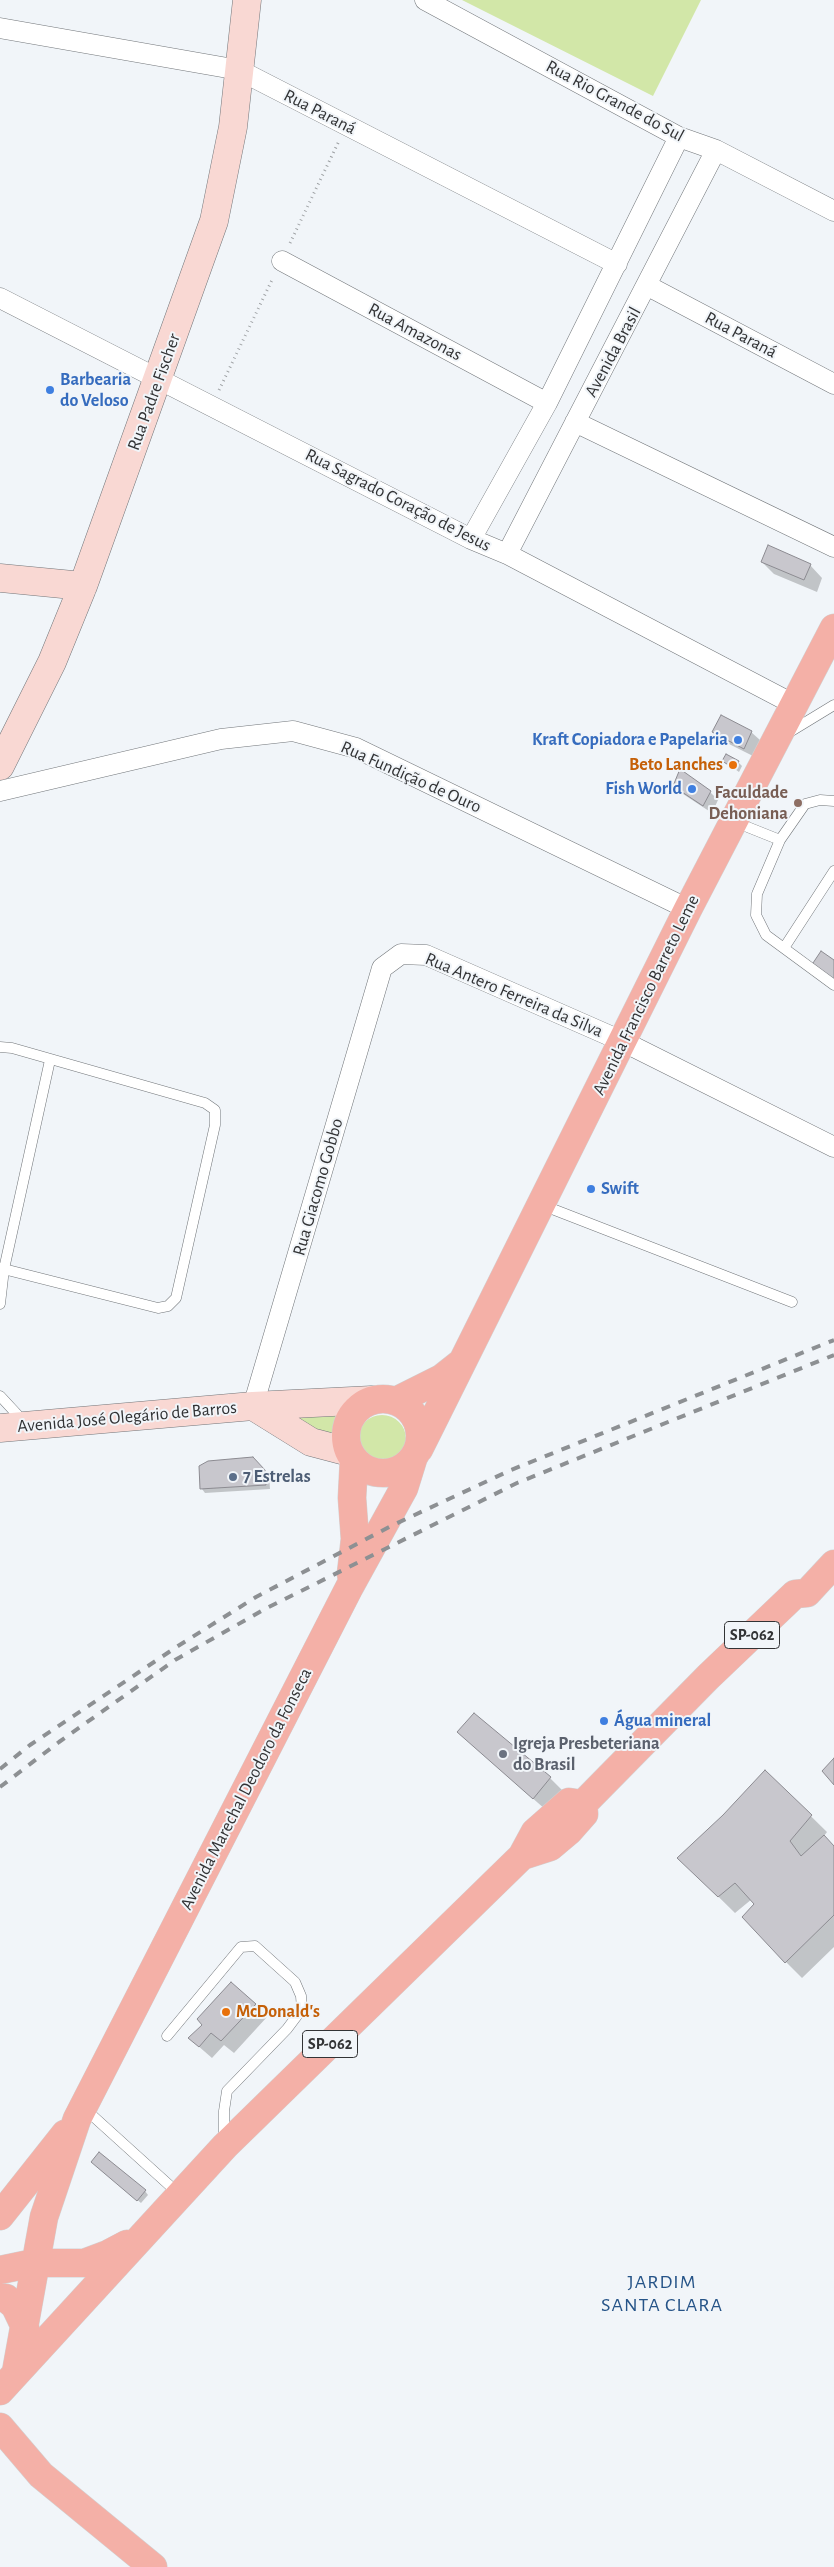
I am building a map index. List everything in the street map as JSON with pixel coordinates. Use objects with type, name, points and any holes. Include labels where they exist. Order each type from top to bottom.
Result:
[{"type":"main road","name":"Rua Padre Fischer","points":[[0,766],[52,662],[83,586],[214,221],[233,127],[247,0]]},
{"type":"main road","points":[[0,578],[83,586]]},
{"type":"main road","name":"Avenida Francisco Barreto Leme","points":[[416,1454],[624,1042],[688,909],[834,628]]},
{"type":"main road","name":"Avenida Francisco Barreto Leme","points":[[384,1400],[442,1378],[462,1362]]},
{"type":"main road","points":[[349,1588],[355,1539],[351,1456],[345,1437],[347,1425],[361,1406],[384,1400],[414,1415],[420,1426],[421,1438],[416,1454]]},
{"type":"main road","name":"Avenida José Olegário de Barros","points":[[0,1428],[253,1406],[384,1400]]},
{"type":"main road","name":"Avenida José Olegário de Barros","points":[[253,1406],[312,1442],[351,1456],[372,1472],[384,1474],[405,1467],[416,1454]]},
{"type":"main road","name":"Avenida Marechal Deodoro da Fonseca","points":[[8,2382],[25,2327],[34,2263],[44,2217],[80,2113],[349,1588],[404,1488],[416,1454]]},
{"type":"main road","points":[[834,1547],[826,1549],[796,1582],[795,1594],[807,1592],[834,1564]]},
{"type":"main road","name":"Avenida Marechal Deodoro da Fonseca","points":[[8,2382],[225,2146],[522,1856],[535,1832],[569,1802],[583,1804],[708,1677],[795,1594]]},
{"type":"main road","name":"Avenida Marechal Deodoro da Fonseca","points":[[0,2216],[80,2113]]},
{"type":"main road","name":"Avenida Marechal Deodoro da Fonseca","points":[[0,2270],[34,2263],[84,2263],[108,2254],[141,2236]]},
{"type":"main road","points":[[0,2298],[6,2298],[15,2306],[25,2327]]},
{"type":"main road","points":[[0,2427],[41,2475],[153,2567]]},
{"type":"street","name":"Rua Rio Grande do Sul","points":[[425,0],[679,137],[716,150],[834,211]]},
{"type":"street","name":"Rua Paraná","points":[[0,28],[239,70],[617,264]]},
{"type":"street","name":"Avenida Brasil","points":[[471,538],[547,403],[679,137]]},
{"type":"street","name":"Avenida Brasil","points":[[507,554],[648,286],[716,150]]},
{"type":"street","name":"Rua Amazonas","points":[[282,261],[547,403]]},
{"type":"street","name":"Rua Paraná","points":[[648,286],[834,384]]},
{"type":"street","name":"Rua Sagrado Coração de Jesus","points":[[0,298],[158,380],[471,538],[507,554],[795,705]]},
{"type":"street","points":[[575,422],[834,547]]},
{"type":"street","name":"Rua Fundição de Ouro","points":[[0,791],[221,740],[293,731],[356,748],[688,909]]},
{"type":"street","name":"Rua Antero Ferreira da Silva","points":[[382,968],[401,954],[426,955],[624,1042],[834,1147]]},
{"type":"street","name":"Rua Giacomo Gobbo","points":[[253,1406],[382,968]]},
{"type":"lane","points":[[778,739],[834,705]]},
{"type":"lane","points":[[834,801],[820,800],[805,804],[780,840],[757,894],[756,915],[766,935],[834,985]]},
{"type":"lane","points":[[734,822],[780,840]]},
{"type":"lane","points":[[784,948],[834,870]]},
{"type":"lane","points":[[0,1047],[12,1048],[205,1102],[215,1110],[215,1125],[176,1298],[168,1306],[158,1308],[2,1268]]},
{"type":"lane","points":[[0,1304],[2,1268],[50,1060]]},
{"type":"lane","points":[[541,1205],[792,1302]]},
{"type":"lane","points":[[0,1396],[28,1426]]},
{"type":"lane","points":[[167,2036],[241,1947],[255,1946],[295,1982],[301,1996],[302,2009],[287,2029],[227,2091],[224,2111],[225,2146]]},
{"type":"lane","points":[[80,2113],[179,2194]]},
{"type":"green space","points":[[462,0],[701,0],[653,96]]},
{"type":"green space","points":[[349,1408],[340,1427],[335,1446],[285,1417]]},
{"type":"green space","points":[[377,1415],[387,1415],[399,1422],[406,1434],[406,1444],[399,1456],[387,1463],[377,1463],[369,1459],[362,1452],[358,1444],[358,1434],[362,1426],[369,1419]]},
{"type":"building","points":[[768,545],[811,564],[804,580],[761,562]]},
{"type":"building","name":"Kraft Copiadora e Papelaria","points":[[721,715],[752,731],[744,749],[712,732]]},
{"type":"building","name":"Beto Lanches","points":[[726,754],[739,761],[735,769],[722,761]]},
{"type":"building","name":"Fish World","points":[[680,769],[711,791],[703,806],[673,786]]},
{"type":"building","points":[[821,951],[834,960],[834,981],[811,966]]},
{"type":"building","name":"7 Estrelas","points":[[253,1457],[265,1470],[266,1485],[200,1489],[199,1466],[208,1461]]},
{"type":"building","name":"Igreja Presbeteriana do Brasil","points":[[474,1713],[551,1777],[533,1799],[457,1732]]},
{"type":"building","points":[[834,1758],[834,1785],[822,1771]]},
{"type":"building","points":[[765,1770],[812,1815],[790,1841],[801,1856],[824,1835],[834,1846],[834,1915],[785,1963],[742,1917],[754,1904],[735,1883],[718,1897],[677,1858],[723,1815]]},
{"type":"building","name":"McDonald's","points":[[231,1982],[256,2004],[221,2041],[211,2033],[199,2047],[188,2038],[202,2025],[197,2019]]},
{"type":"building","points":[[99,2152],[146,2190],[137,2201],[91,2162]]},
{"type":"railway","points":[[0,1769],[30,1745],[178,1646],[256,1597],[391,1526],[511,1470],[834,1340]]},
{"type":"railway","points":[[0,1787],[59,1742],[175,1660],[265,1609],[517,1483],[834,1355]]},
{"type":"place","name":"Barbearia do Veloso","points":[[50,390]]},
{"type":"place","name":"Kraft Copiadora e Papelaria","points":[[738,740]]},
{"type":"place","name":"Beto Lanches","points":[[733,765]]},
{"type":"place","name":"Fish World","points":[[692,789]]},
{"type":"place","name":"Faculdade Dehoniana","points":[[798,803]]},
{"type":"place","name":"Swift","points":[[591,1189]]},
{"type":"place","name":"7 Estrelas","points":[[233,1477]]},
{"type":"place","name":"Água mineral","points":[[604,1721]]},
{"type":"place","name":"Igreja Presbeteriana do Brasil","points":[[503,1754]]},
{"type":"place","name":"McDonald's","points":[[226,2012]]},
{"type":"district","name":"JARDIM SANTA CLARA","points":[[662,2294]]}]
